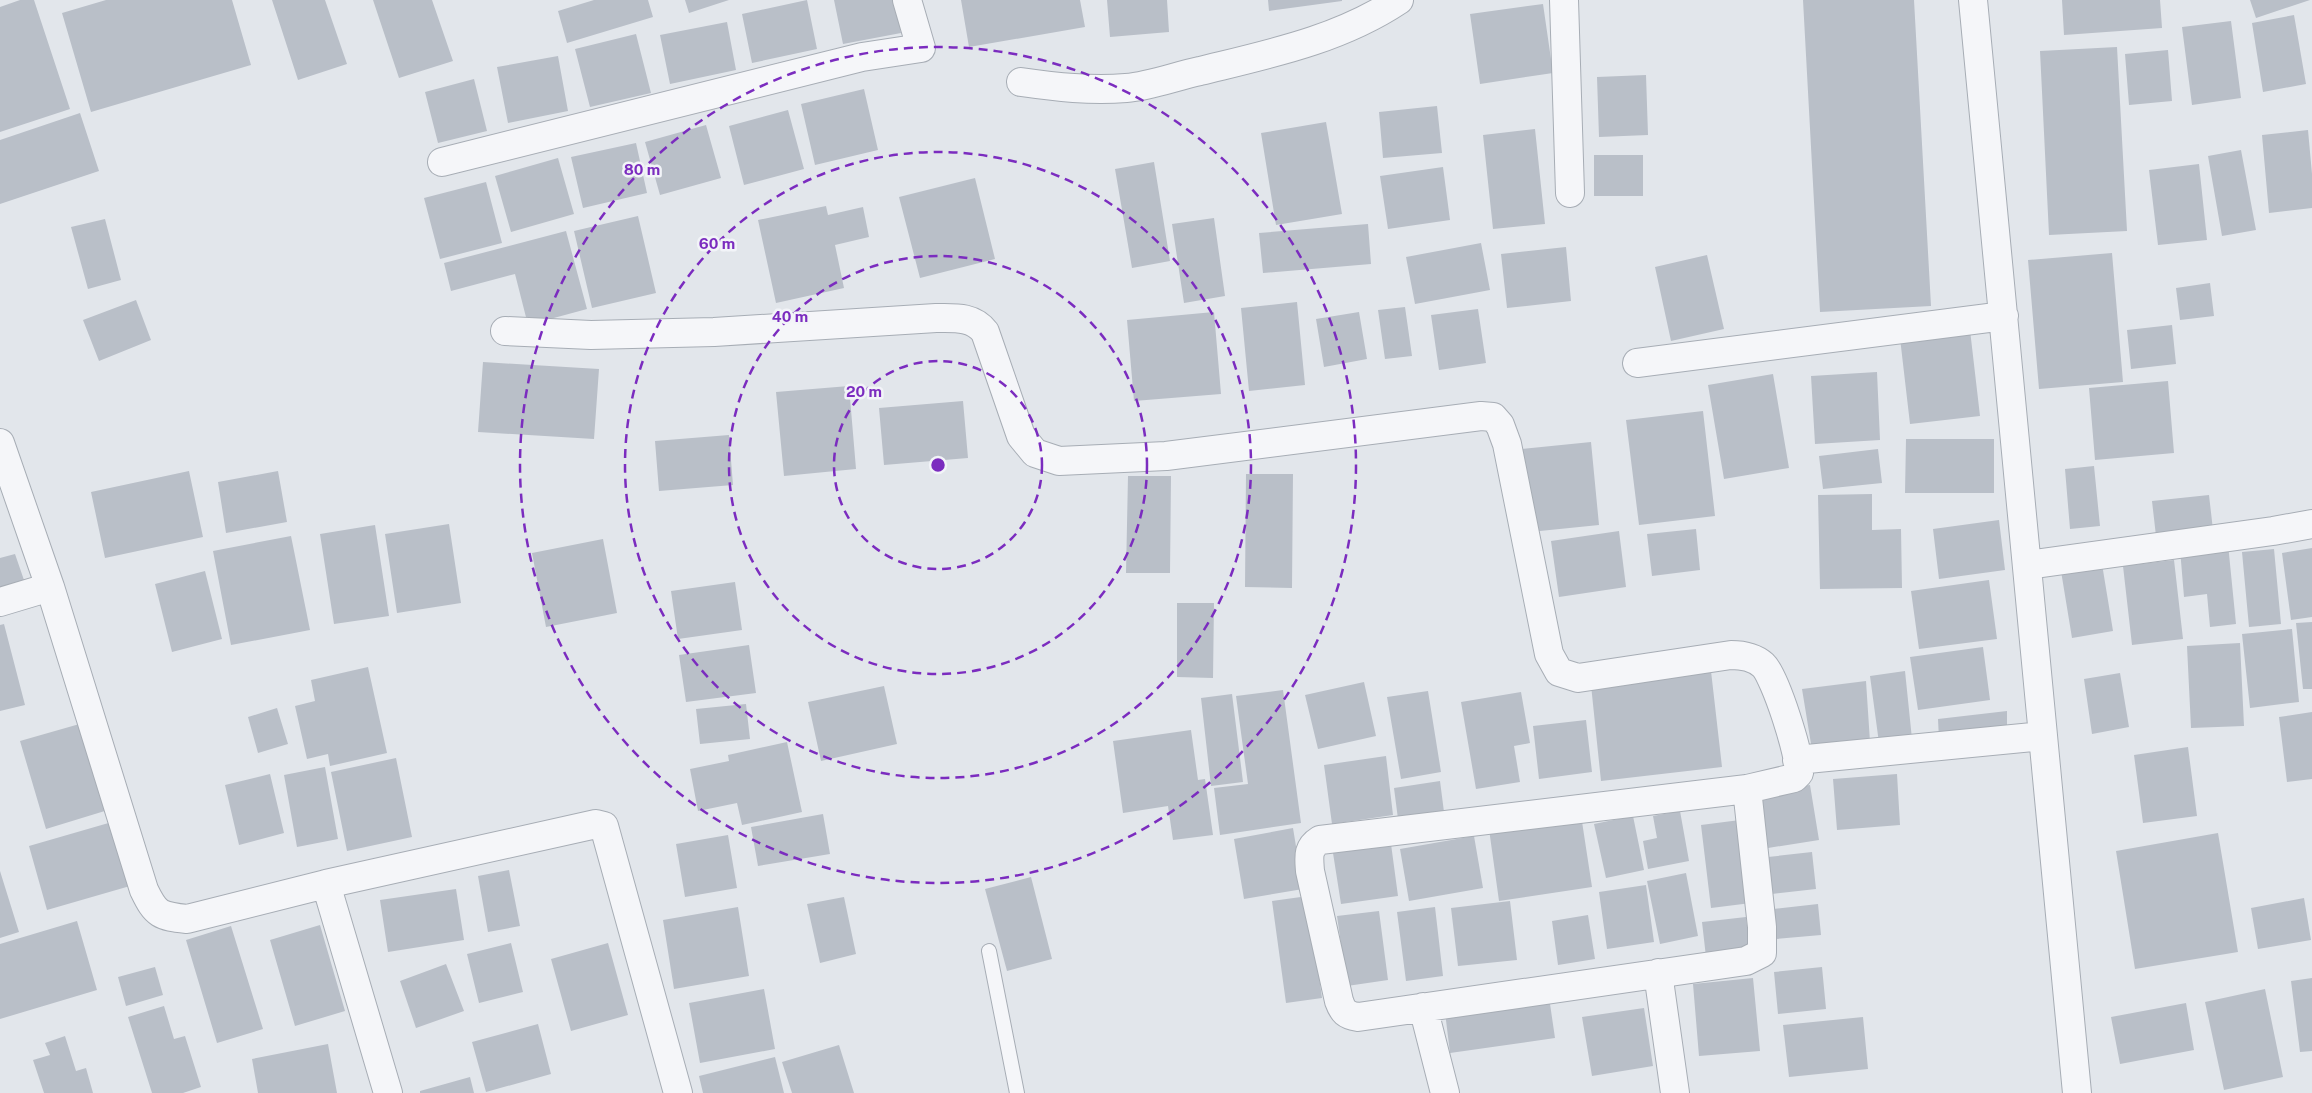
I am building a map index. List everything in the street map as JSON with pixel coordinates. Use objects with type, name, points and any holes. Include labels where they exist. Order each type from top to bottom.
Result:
[{"type":"street","points":[[442,162],[862,57],[920,48],[907,0]]},
{"type":"street","points":[[1021,82],[1066,88],[1128,88],[1285,50],[1317,40],[1357,24],[1399,0]]},
{"type":"street","points":[[1564,0],[1570,193]]},
{"type":"street","points":[[1974,0],[2077,1093]]},
{"type":"street","points":[[1638,363],[2004,316]]},
{"type":"street","points":[[505,331],[600,335],[714,332],[936,318],[956,318],[975,322],[985,332],[1020,436],[1035,453],[1060,461],[1166,456],[1482,416],[1493,417],[1500,425],[1507,444],[1548,654],[1559,672],[1578,678],[1731,655],[1754,659],[1772,676],[1798,760],[1799,773],[1794,778],[1747,789],[1320,840],[1313,844],[1309,851],[1310,871],[1343,1012],[1358,1017],[1658,972],[1746,961],[1762,953],[1762,927],[1747,789]]},
{"type":"street","points":[[0,443],[50,587],[144,890],[153,908],[163,916],[187,919],[326,884],[596,824],[604,826],[678,1093]]},
{"type":"street","points":[[2028,565],[2273,532],[2312,524]]},
{"type":"street","points":[[0,602],[50,587]]},
{"type":"street","points":[[1798,760],[2043,736]]},
{"type":"street","points":[[326,884],[388,1093]]},
{"type":"street","points":[[1658,972],[1675,1093]]},
{"type":"street","points":[[1423,1007],[1445,1093]]},
{"type":"lane","points":[[989,951],[1017,1093]]},
{"type":"building","points":[[20,0],[34,0],[70,109],[0,132],[0,7]]},
{"type":"building","points":[[106,0],[232,0],[251,65],[91,112],[62,13]]},
{"type":"building","points":[[272,0],[325,0],[347,64],[298,80]]},
{"type":"building","points":[[373,0],[432,0],[453,61],[399,78]]},
{"type":"building","points":[[594,0],[648,0],[653,17],[567,43],[558,11]]},
{"type":"building","points":[[685,0],[729,0],[689,13]]},
{"type":"building","points":[[807,0],[817,49],[752,63],[742,14]]},
{"type":"building","points":[[834,0],[895,0],[901,33],[843,44]]},
{"type":"building","points":[[961,0],[1080,0],[1085,27],[969,47]]},
{"type":"building","points":[[1107,0],[1167,0],[1169,32],[1110,37]]},
{"type":"building","points":[[1268,0],[1342,0],[1342,1],[1269,11]]},
{"type":"building","points":[[1803,0],[1914,0],[1931,306],[1820,312]]},
{"type":"building","points":[[2062,0],[2160,0],[2162,28],[2064,35]]},
{"type":"building","points":[[2250,0],[2310,0],[2256,18]]},
{"type":"building","points":[[1543,4],[1553,73],[1480,84],[1470,14]]},
{"type":"building","points":[[2294,15],[2306,84],[2263,92],[2252,23]]},
{"type":"building","points":[[2231,21],[2241,98],[2192,105],[2182,27]]},
{"type":"building","points":[[727,22],[736,70],[670,84],[660,35]]},
{"type":"building","points":[[636,34],[651,93],[590,107],[575,49]]},
{"type":"building","points":[[2117,47],[2127,231],[2049,235],[2040,51]]},
{"type":"building","points":[[2168,50],[2172,101],[2129,105],[2125,54]]},
{"type":"building","points":[[558,56],[568,111],[508,123],[497,67]]},
{"type":"building","points":[[1646,75],[1648,135],[1599,137],[1597,77]]},
{"type":"building","points":[[474,79],[487,131],[438,143],[425,92]]},
{"type":"building","points":[[864,89],[878,150],[815,165],[801,104]]},
{"type":"building","points":[[1437,106],[1442,153],[1383,158],[1379,112]]},
{"type":"building","points":[[788,110],[804,169],[744,185],[729,126]]},
{"type":"building","points":[[80,113],[99,171],[0,204],[0,140]]},
{"type":"building","points":[[1326,122],[1342,214],[1276,225],[1261,133]]},
{"type":"building","points":[[706,125],[721,178],[660,195],[645,142]]},
{"type":"building","points":[[1535,129],[1545,224],[1493,229],[1483,135]]},
{"type":"building","points":[[2308,130],[2312,174],[2312,208],[2269,213],[2262,135]]},
{"type":"building","points":[[636,143],[647,193],[583,208],[571,157]]},
{"type":"building","points":[[2241,150],[2256,230],[2222,236],[2208,156]]},
{"type":"building","points":[[1594,155],[1643,155],[1643,196],[1594,196]]},
{"type":"building","points":[[558,158],[574,214],[511,232],[495,176]]},
{"type":"building","points":[[1154,162],[1170,261],[1132,268],[1115,169]]},
{"type":"building","points":[[2199,164],[2207,240],[2158,245],[2149,170]]},
{"type":"building","points":[[1443,167],[1450,220],[1388,229],[1380,176]]},
{"type":"building","points":[[975,178],[995,259],[920,278],[899,197]]},
{"type":"building","points":[[486,182],[502,243],[440,259],[424,198]]},
{"type":"building","points":[[826,206],[828,215],[863,207],[869,237],[835,245],[844,288],[776,303],[758,220]]},
{"type":"building","points":[[638,216],[656,293],[592,308],[574,231]]},
{"type":"building","points":[[1214,218],[1225,296],[1184,303],[1172,224]]},
{"type":"building","points":[[105,219],[121,280],[88,289],[71,227]]},
{"type":"building","points":[[1368,224],[1371,264],[1263,273],[1259,233]]},
{"type":"building","points":[[566,231],[587,309],[528,325],[515,274],[451,291],[444,263]]},
{"type":"building","points":[[1481,243],[1490,290],[1415,304],[1406,257]]},
{"type":"building","points":[[1566,247],[1571,301],[1507,308],[1501,254]]},
{"type":"building","points":[[2112,253],[2123,382],[2039,389],[2028,260]]},
{"type":"building","points":[[1707,255],[1724,329],[1671,341],[1655,267]]},
{"type":"building","points":[[2210,283],[2214,316],[2180,320],[2176,288]]},
{"type":"building","points":[[136,300],[151,340],[99,361],[83,320]]},
{"type":"building","points":[[1297,302],[1305,385],[1249,391],[1241,308]]},
{"type":"building","points":[[1405,307],[1412,356],[1385,359],[1378,310]]},
{"type":"building","points":[[1478,309],[1486,363],[1439,370],[1431,315]]},
{"type":"building","points":[[1214,312],[1221,394],[1134,401],[1127,320]]},
{"type":"building","points":[[1359,312],[1367,359],[1324,367],[1316,319]]},
{"type":"building","points":[[2172,325],[2176,364],[2131,369],[2127,330]]},
{"type":"building","points":[[1970,330],[1980,416],[1910,424],[1900,338]]},
{"type":"building","points":[[483,362],[599,369],[594,439],[478,432]]},
{"type":"building","points":[[1877,372],[1880,440],[1815,444],[1811,376]]},
{"type":"building","points":[[1773,374],[1789,468],[1724,479],[1708,385]]},
{"type":"building","points":[[2168,381],[2174,453],[2095,460],[2089,388]]},
{"type":"building","points":[[849,386],[856,469],[784,476],[776,392]]},
{"type":"building","points":[[963,401],[968,458],[884,465],[879,408]]},
{"type":"building","points":[[1703,411],[1715,516],[1639,525],[1626,420]]},
{"type":"building","points":[[729,435],[733,485],[659,491],[655,441]]},
{"type":"building","points":[[1906,439],[1994,439],[1994,493],[1905,493]]},
{"type":"building","points":[[1591,442],[1599,525],[1530,532],[1522,449]]},
{"type":"building","points":[[1878,449],[1882,483],[1823,489],[1819,456]]},
{"type":"building","points":[[2094,466],[2100,526],[2070,529],[2065,469]]},
{"type":"building","points":[[189,471],[203,537],[105,558],[91,492]]},
{"type":"building","points":[[278,471],[287,522],[226,533],[218,482]]},
{"type":"building","points":[[1246,474],[1293,474],[1292,588],[1245,587]]},
{"type":"building","points":[[1128,476],[1171,476],[1170,573],[1126,573]]},
{"type":"building","points":[[1872,494],[1872,530],[1901,529],[1902,588],[1820,589],[1818,495]]},
{"type":"building","points":[[2209,495],[2213,530],[2156,536],[2152,501]]},
{"type":"building","points":[[1999,520],[2005,570],[1939,579],[1933,529]]},
{"type":"building","points":[[449,524],[461,603],[397,613],[385,534]]},
{"type":"building","points":[[375,525],[389,616],[334,624],[320,534]]},
{"type":"building","points":[[1696,529],[1700,570],[1652,576],[1647,534]]},
{"type":"building","points":[[1619,531],[1626,587],[1559,597],[1551,541]]},
{"type":"building","points":[[291,536],[310,630],[231,645],[213,551]]},
{"type":"building","points":[[603,539],[617,613],[546,627],[532,553]]},
{"type":"building","points":[[2228,544],[2236,624],[2210,627],[2207,594],[2184,597],[2180,549]]},
{"type":"building","points":[[2312,548],[2312,617],[2291,620],[2282,553]]},
{"type":"building","points":[[2274,549],[2281,624],[2249,627],[2242,552]]},
{"type":"building","points":[[15,554],[25,583],[0,592],[0,558]]},
{"type":"building","points":[[2174,560],[2183,639],[2132,645],[2123,566]]},
{"type":"building","points":[[2102,564],[2113,631],[2072,638],[2061,571]]},
{"type":"building","points":[[205,571],[222,639],[172,652],[155,584]]},
{"type":"building","points":[[1989,580],[1997,639],[1919,649],[1911,591]]},
{"type":"building","points":[[735,582],[742,630],[678,639],[671,591]]},
{"type":"building","points":[[1177,603],[1214,603],[1213,678],[1177,677]]},
{"type":"building","points":[[2312,622],[2312,689],[2303,689],[2296,623]]},
{"type":"building","points":[[4,624],[25,705],[0,711],[0,625]]},
{"type":"building","points":[[2292,629],[2299,702],[2250,708],[2242,634]]},
{"type":"building","points":[[2240,643],[2244,726],[2191,728],[2187,646]]},
{"type":"building","points":[[749,645],[756,693],[686,702],[679,655]]},
{"type":"building","points":[[1983,647],[1990,700],[1918,710],[1910,657]]},
{"type":"building","points":[[368,667],[387,753],[330,766],[328,754],[307,759],[295,706],[315,701],[311,680]]},
{"type":"building","points":[[1711,671],[1722,767],[1601,781],[1591,685]]},
{"type":"building","points":[[1905,671],[1912,739],[1879,743],[1870,676]]},
{"type":"building","points":[[2120,673],[2129,727],[2092,734],[2084,679]]},
{"type":"building","points":[[1866,681],[1870,742],[1812,750],[1802,689]]},
{"type":"building","points":[[1364,682],[1376,736],[1318,749],[1305,695]]},
{"type":"building","points":[[884,686],[897,744],[821,761],[808,702]]},
{"type":"building","points":[[1283,690],[1301,823],[1220,835],[1214,788],[1248,784],[1236,696]]},
{"type":"building","points":[[1428,691],[1441,772],[1401,779],[1387,697]]},
{"type":"building","points":[[1521,692],[1530,743],[1514,746],[1520,782],[1476,789],[1461,702]]},
{"type":"building","points":[[1232,694],[1243,782],[1211,786],[1201,698]]},
{"type":"building","points":[[746,704],[750,739],[700,744],[696,709]]},
{"type":"building","points":[[277,708],[288,744],[258,753],[248,717]]},
{"type":"building","points":[[2007,711],[2007,734],[1939,740],[1938,719]]},
{"type":"building","points":[[2312,712],[2312,779],[2287,782],[2279,717]]},
{"type":"building","points":[[1586,720],[1592,772],[1539,779],[1533,726]]},
{"type":"building","points":[[83,723],[108,810],[46,829],[20,741]]},
{"type":"building","points":[[1191,730],[1198,780],[1205,779],[1213,835],[1173,840],[1168,806],[1123,813],[1113,741]]},
{"type":"building","points":[[787,742],[802,812],[742,825],[737,803],[698,811],[690,769],[729,761],[728,755]]},
{"type":"building","points":[[2188,747],[2197,816],[2143,823],[2134,755]]},
{"type":"building","points":[[1386,756],[1393,815],[1332,824],[1324,765]]},
{"type":"building","points":[[396,758],[412,837],[347,851],[331,772]]},
{"type":"building","points":[[325,767],[338,839],[297,847],[284,775]]},
{"type":"building","points":[[270,774],[284,833],[239,845],[225,785]]},
{"type":"building","points":[[1897,774],[1900,825],[1837,830],[1833,779]]},
{"type":"building","points":[[1440,781],[1444,812],[1398,819],[1394,788]]},
{"type":"building","points":[[1810,785],[1819,840],[1768,848],[1760,792]]},
{"type":"building","points":[[1680,811],[1689,861],[1648,869],[1643,841],[1657,838],[1653,816]]},
{"type":"building","points":[[823,814],[830,854],[758,866],[751,827]]},
{"type":"building","points":[[1581,815],[1592,887],[1499,901],[1489,829]]},
{"type":"building","points":[[1633,816],[1644,870],[1606,878],[1594,824]]},
{"type":"building","points":[[1740,820],[1751,903],[1711,908],[1701,825]]},
{"type":"building","points":[[112,822],[130,886],[47,910],[29,846]]},
{"type":"building","points":[[1293,828],[1303,889],[1244,899],[1234,839]]},
{"type":"building","points":[[2218,833],[2238,952],[2135,969],[2116,851]]},
{"type":"building","points":[[728,835],[737,888],[685,897],[676,844]]},
{"type":"building","points":[[1474,836],[1483,888],[1409,901],[1400,849]]},
{"type":"building","points":[[1391,844],[1398,896],[1341,904],[1333,853]]},
{"type":"building","points":[[1812,852],[1816,889],[1772,894],[1768,857]]},
{"type":"building","points":[[509,870],[520,926],[488,932],[478,876]]},
{"type":"building","points":[[0,871],[19,932],[0,938]]},
{"type":"building","points":[[1686,873],[1698,936],[1660,944],[1647,881]]},
{"type":"building","points":[[1031,877],[1052,959],[1007,971],[985,889]]},
{"type":"building","points":[[1646,885],[1654,942],[1607,949],[1599,892]]},
{"type":"building","points":[[456,889],[464,940],[388,952],[380,900]]},
{"type":"building","points":[[1308,896],[1322,998],[1286,1003],[1272,901]]},
{"type":"building","points":[[844,897],[856,954],[820,963],[807,904]]},
{"type":"building","points":[[2304,898],[2311,940],[2258,949],[2251,908]]},
{"type":"building","points":[[1510,901],[1517,960],[1458,966],[1451,908]]},
{"type":"building","points":[[1818,904],[1821,935],[1776,939],[1773,909]]},
{"type":"building","points":[[738,907],[749,976],[674,989],[663,920]]},
{"type":"building","points":[[1435,907],[1443,976],[1406,981],[1397,912]]},
{"type":"building","points":[[1379,911],[1388,980],[1347,986],[1337,916]]},
{"type":"building","points":[[1588,915],[1595,959],[1558,965],[1552,921]]},
{"type":"building","points":[[1746,917],[1750,951],[1706,957],[1702,922]]},
{"type":"building","points":[[77,921],[97,990],[0,1019],[0,944]]},
{"type":"building","points":[[320,925],[345,1011],[295,1026],[270,940]]},
{"type":"building","points":[[231,926],[263,1029],[217,1043],[186,940]]},
{"type":"building","points":[[511,943],[523,992],[479,1003],[467,954]]},
{"type":"building","points":[[608,943],[628,1015],[571,1031],[551,959]]},
{"type":"building","points":[[446,964],[464,1011],[416,1028],[400,981]]},
{"type":"building","points":[[155,967],[163,995],[126,1006],[118,977]]},
{"type":"building","points":[[1822,967],[1826,1009],[1778,1014],[1774,972]]},
{"type":"building","points":[[1753,978],[1760,1051],[1699,1056],[1693,984]]},
{"type":"building","points":[[2312,978],[2312,1051],[2300,1052],[2291,981]]},
{"type":"building","points":[[764,989],[775,1049],[700,1063],[689,1003]]},
{"type":"building","points":[[2265,989],[2283,1077],[2224,1090],[2205,1002]]},
{"type":"building","points":[[1549,997],[1555,1038],[1450,1053],[1445,1012]]},
{"type":"building","points":[[2186,1003],[2194,1050],[2120,1064],[2111,1017]]},
{"type":"building","points":[[164,1006],[174,1039],[185,1036],[201,1087],[183,1093],[152,1093],[128,1017]]},
{"type":"building","points":[[1644,1008],[1653,1066],[1592,1076],[1582,1017]]},
{"type":"building","points":[[1863,1017],[1868,1069],[1789,1077],[1783,1025]]},
{"type":"building","points":[[538,1024],[551,1074],[486,1092],[472,1042]]},
{"type":"building","points":[[65,1036],[76,1071],[86,1068],[93,1093],[44,1093],[33,1060],[50,1055],[45,1043]]},
{"type":"building","points":[[328,1044],[337,1093],[258,1093],[252,1059]]},
{"type":"building","points":[[839,1045],[854,1093],[792,1093],[782,1062]]},
{"type":"building","points":[[775,1057],[784,1093],[703,1093],[699,1076]]},
{"type":"building","points":[[470,1077],[474,1093],[420,1093],[420,1091]]}]
